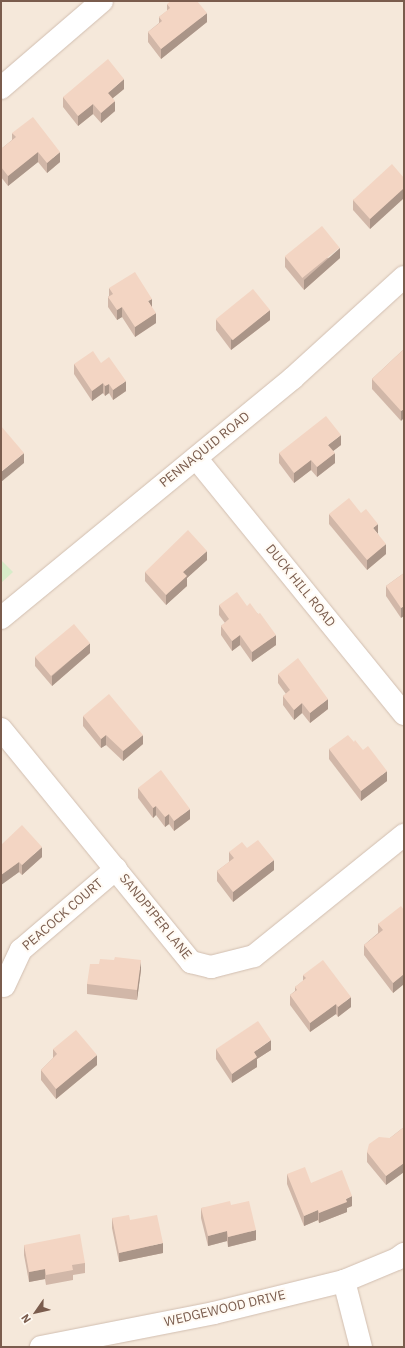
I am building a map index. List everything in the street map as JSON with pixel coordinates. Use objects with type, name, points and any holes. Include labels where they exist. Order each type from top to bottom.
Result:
[{"type":"street","points":[[1,88],[102,1]]},
{"type":"street","name":"PENNAQUID ROAD","points":[[1,618],[293,378],[404,276]]},
{"type":"street","name":"DUCK HILL ROAD","points":[[196,458],[404,714]]},
{"type":"street","name":"SANDPIPER LANE","points":[[1,729],[190,962],[211,967],[254,956],[404,835]]},
{"type":"street","name":"PEACOCK COURT","points":[[4,986],[21,950],[116,869]]},
{"type":"street","name":"WEDGEWOOD DRIVE","points":[[40,1347],[214,1313],[344,1281],[397,1259],[404,1254]]},
{"type":"street","points":[[344,1281],[361,1347]]},
{"type":"shaded area","points":[[1,1],[404,1],[404,1347],[1,1347]]},
{"type":"green space","points":[[1,560],[13,572],[1,583]]},
{"type":"building","points":[[171,1],[197,1],[207,13],[161,49],[148,32],[162,21],[159,17],[170,8],[167,4]]},
{"type":"building","points":[[108,59],[124,79],[108,93],[115,101],[101,113],[93,104],[78,116],[63,97]]},
{"type":"building","points":[[33,117],[60,152],[47,163],[38,152],[8,176],[1,167],[1,149],[16,137],[12,133]]},
{"type":"building","points":[[392,164],[404,178],[404,188],[370,219],[353,200]]},
{"type":"building","points":[[322,226],[340,248],[302,278],[285,256]]},
{"type":"building","points":[[135,272],[152,299],[148,301],[156,313],[135,327],[122,307],[117,310],[108,297],[113,294],[109,288]]},
{"type":"building","points":[[253,289],[270,310],[233,340],[216,319]]},
{"type":"building","points":[[404,349],[404,409],[401,411],[372,379]]},
{"type":"building","points":[[93,351],[101,363],[109,357],[126,381],[113,390],[109,384],[105,386],[103,383],[92,391],[74,364]]},
{"type":"building","points":[[326,416],[341,435],[328,445],[335,453],[317,467],[311,460],[294,473],[279,453]]},
{"type":"building","points":[[1,426],[24,453],[1,472]]},
{"type":"building","points":[[349,498],[361,513],[366,509],[378,524],[373,528],[386,544],[367,560],[329,514]]},
{"type":"building","points":[[188,530],[207,551],[183,572],[187,576],[166,595],[145,572]]},
{"type":"building","points":[[404,573],[404,606],[401,608],[386,586]]},
{"type":"building","points":[[237,592],[247,606],[250,603],[258,614],[260,613],[276,635],[252,652],[240,635],[232,641],[221,626],[229,619],[219,605]]},
{"type":"building","points":[[74,624],[90,643],[51,676],[35,657]]},
{"type":"building","points":[[298,658],[328,699],[310,713],[302,703],[294,710],[283,696],[290,690],[278,674]]},
{"type":"building","points":[[109,694],[143,735],[123,751],[106,735],[101,739],[83,716]]},
{"type":"building","points":[[348,735],[354,742],[355,740],[363,750],[368,746],[387,771],[361,791],[329,749]]},
{"type":"building","points":[[161,770],[190,809],[174,821],[169,814],[165,817],[156,806],[153,808],[138,788]]},
{"type":"building","points":[[22,825],[42,847],[22,865],[19,862],[1,875],[1,845]]},
{"type":"building","points":[[258,840],[274,860],[233,892],[217,871],[234,858],[229,852],[242,842],[247,848]]},
{"type":"building","points":[[401,906],[404,910],[404,974],[393,983],[364,945],[383,930],[378,924]]},
{"type":"building","points":[[115,957],[141,960],[137,990],[87,984],[90,964],[99,964],[100,959],[114,960]]},
{"type":"building","points":[[323,960],[351,997],[338,1007],[336,1004],[310,1023],[290,995],[297,990],[295,987],[306,978],[303,975]]},
{"type":"building","points":[[258,1021],[271,1040],[254,1052],[257,1057],[232,1074],[216,1049]]},
{"type":"building","points":[[76,1030],[97,1055],[56,1089],[41,1070],[57,1054],[53,1049]]},
{"type":"building","points":[[404,1127],[404,1163],[386,1176],[367,1152],[369,1144],[379,1137],[390,1138]]},
{"type":"building","points":[[305,1167],[311,1183],[342,1170],[352,1196],[346,1199],[347,1202],[319,1213],[318,1210],[304,1216],[287,1174]]},
{"type":"building","points":[[230,1201],[231,1205],[249,1201],[256,1230],[228,1237],[227,1231],[208,1236],[201,1208]]},
{"type":"building","points":[[129,1215],[130,1220],[157,1215],[163,1243],[119,1253],[112,1218]]},
{"type":"building","points":[[80,1234],[85,1263],[72,1265],[73,1270],[46,1275],[45,1269],[29,1272],[24,1245]]}]
